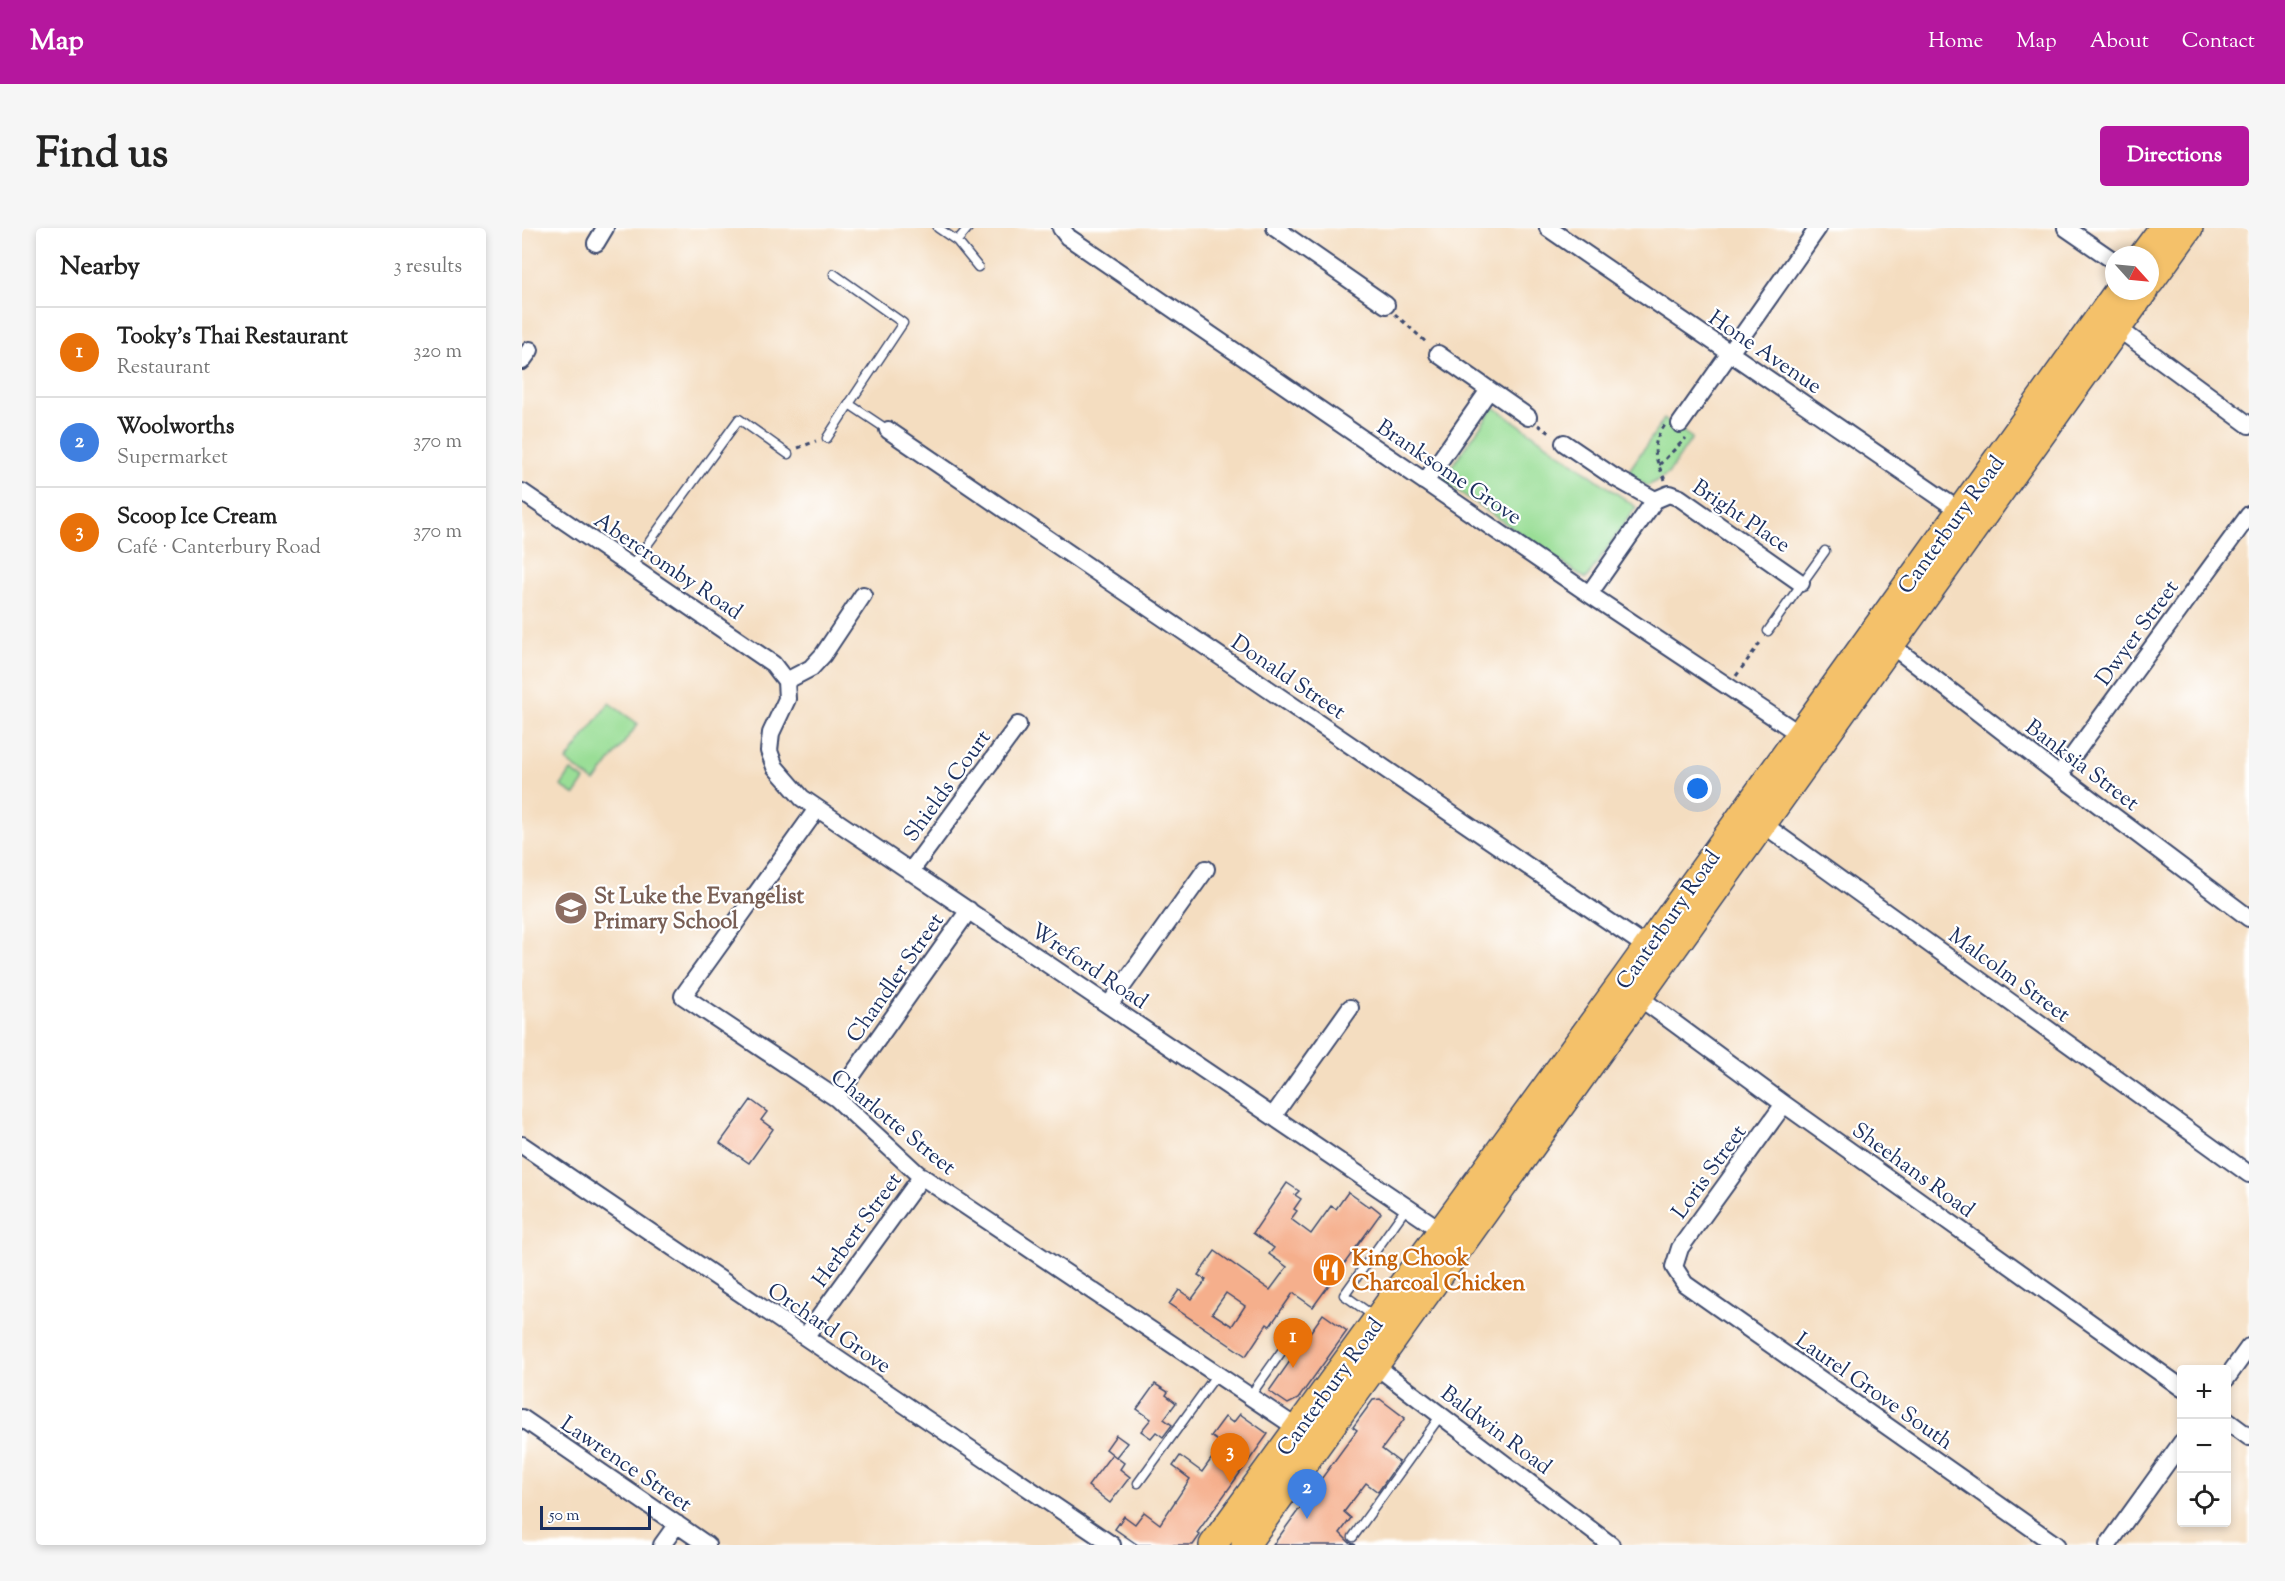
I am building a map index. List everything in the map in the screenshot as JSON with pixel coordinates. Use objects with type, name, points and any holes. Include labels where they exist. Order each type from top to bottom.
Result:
[{"type":"main road","points":[[2150,246],[2163,228]]},
{"type":"main road","points":[[2159,270],[2189,228]]},
{"type":"main road","name":"Canterbury Road","points":[[1809,741],[1891,645],[2109,322],[2115,300]]},
{"type":"main road","name":"Canterbury Road","points":[[1245,1545],[1365,1358],[1809,741],[1960,510],[2109,322],[2134,300]]},
{"type":"main road","name":"Canterbury Road","points":[[1213,1545],[1297,1428],[1365,1358],[1377,1319],[1452,1238]]},
{"type":"street","points":[[596,243],[605,228]]},
{"type":"street","name":"Branksome Grove","points":[[1061,228],[1068,237],[1425,482],[1809,741]]},
{"type":"street","points":[[1275,228],[1300,235],[1386,305]]},
{"type":"street","name":"Hone Avenue","points":[[1548,228],[1960,510]]},
{"type":"street","points":[[1680,424],[1818,228]]},
{"type":"street","points":[[2066,228],[2105,255]]},
{"type":"street","points":[[2109,322],[2249,425]]},
{"type":"street","points":[[1438,354],[1527,417]]},
{"type":"street","points":[[1425,482],[1489,390]]},
{"type":"street","name":"Donald Street","points":[[888,430],[1656,953]]},
{"type":"street","name":"Bright Place","points":[[1564,443],[1614,477],[1662,497],[1680,498],[1801,583]]},
{"type":"street","name":"Abercromby Road","points":[[522,492],[773,664],[786,681]]},
{"type":"street","name":"Bright Place","points":[[1589,594],[1662,497]]},
{"type":"street","name":"Dwyer Street","points":[[2059,775],[2249,515]]},
{"type":"street","points":[[786,681],[811,668],[823,655],[863,595]]},
{"type":"street","name":"Banksia Street","points":[[1891,645],[2059,775],[2247,912]]},
{"type":"street","name":"Wreford Road","points":[[786,681],[787,699],[771,733],[770,751],[775,767],[802,798],[1452,1238]]},
{"type":"street","name":"Shields Court","points":[[910,872],[1018,725]]},
{"type":"street","name":"Charlotte Street","points":[[817,809],[683,996],[836,1098],[922,1176],[1297,1428]]},
{"type":"street","name":"Malcolm Street","points":[[1753,817],[2249,1174]]},
{"type":"street","points":[[1108,1005],[1206,869]]},
{"type":"street","name":"Chandler Street","points":[[836,1098],[969,910]]},
{"type":"street","name":"Sheehans Road","points":[[1630,990],[1784,1104],[2177,1385]]},
{"type":"street","points":[[1273,1116],[1350,1008]]},
{"type":"street","name":"Loris Street","points":[[1674,1267],[1680,1248],[1784,1104]]},
{"type":"street","name":"Orchard Grove","points":[[522,1145],[1113,1545]]},
{"type":"street","name":"Herbert Street","points":[[805,1337],[922,1176]]},
{"type":"street","name":"Laurel Grove South","points":[[1674,1267],[1684,1284],[2056,1545]]},
{"type":"street","points":[[2231,1372],[2249,1347]]},
{"type":"street","name":"Baldwin Road","points":[[1365,1358],[1611,1545]]},
{"type":"street","name":"Lawrence Street","points":[[522,1418],[707,1545]]},
{"type":"street","points":[[2231,1424],[2249,1437]]},
{"type":"street","points":[[2108,1545],[2177,1448]]},
{"type":"street","points":[[662,1545],[677,1524]]},
{"type":"lane","points":[[938,228],[957,241],[978,267]]},
{"type":"lane","points":[[957,241],[968,228]]},
{"type":"lane","points":[[827,438],[903,323],[834,274]]},
{"type":"lane","points":[[849,404],[888,430]]},
{"type":"lane","points":[[631,567],[739,419],[788,454]]},
{"type":"lane","points":[[1768,631],[1825,551]]},
{"type":"lane","points":[[1377,1319],[1344,1295],[1407,1207]]},
{"type":"lane","points":[[1250,1396],[1299,1327]]},
{"type":"lane","points":[[1138,1483],[1217,1374]]},
{"type":"lane","points":[[1353,1537],[1442,1415]]},
{"type":"path","points":[[1386,305],[1438,354]]},
{"type":"path","points":[[1527,417],[1564,443]]},
{"type":"path","points":[[1659,465],[1692,432],[1680,424],[1667,423],[1656,438],[1655,453],[1659,465],[1662,497]]},
{"type":"path","points":[[788,454],[806,443],[827,438]]},
{"type":"path","points":[[1728,687],[1768,631]]},
{"type":"green space","points":[[1494,407],[1636,507],[1586,579],[1442,480]]},
{"type":"green space","points":[[1664,419],[1692,438],[1668,474],[1648,486],[1626,475]]},
{"type":"green space","points":[[609,703],[638,724],[595,782],[566,761]]},
{"type":"green space","points":[[571,771],[585,780],[575,795],[561,786]]},
{"type":"building","points":[[751,1100],[767,1112],[761,1120],[773,1129],[749,1163],[720,1143]]},
{"type":"building","points":[[1287,1183],[1299,1191],[1295,1195],[1301,1199],[1291,1219],[1311,1234],[1331,1206],[1336,1209],[1348,1192],[1381,1213],[1313,1307],[1293,1293],[1270,1326],[1267,1324],[1246,1356],[1169,1304],[1179,1290],[1192,1299],[1206,1280],[1198,1275],[1215,1251],[1270,1290],[1287,1267],[1269,1254],[1274,1248],[1253,1233]],"holes":[[[1226,1293],[1245,1306],[1232,1326],[1212,1313]]]},
{"type":"building","points":[[1323,1314],[1347,1331],[1298,1399],[1288,1404],[1269,1391]]},
{"type":"building","points":[[1155,1384],[1168,1392],[1166,1395],[1176,1403],[1164,1419],[1172,1425],[1163,1437],[1156,1432],[1151,1438],[1141,1431],[1151,1419],[1137,1409]]},
{"type":"building","points":[[1380,1399],[1405,1418],[1382,1449],[1399,1462],[1378,1492],[1366,1483],[1344,1512],[1351,1518],[1340,1533],[1356,1545],[1273,1545],[1357,1430],[1353,1427],[1373,1400]]},
{"type":"building","points":[[1240,1414],[1268,1434],[1197,1533],[1200,1535],[1193,1545],[1138,1545],[1115,1529],[1124,1516],[1135,1524],[1144,1512],[1160,1524],[1190,1479],[1173,1466],[1180,1456],[1202,1472],[1222,1444],[1211,1436],[1225,1417],[1233,1423]]},
{"type":"building","points":[[1116,1435],[1127,1443],[1116,1457],[1106,1449]]},
{"type":"building","points":[[1112,1454],[1124,1463],[1120,1469],[1130,1477],[1110,1503],[1088,1486]]},
{"type":"place","name":"St Luke the Evangelist Primary School","points":[[571,908]]},
{"type":"place","name":"King Chook Charcoal Chicken","points":[[1329,1270]]},
{"type":"place","name":"Tooky's Thai Restaurant","points":[[1293,1368]]},
{"type":"place","name":"Scoop Ice Cream","points":[[1230,1483]]},
{"type":"place","name":"Woolworths","points":[[1307,1519]]}]
